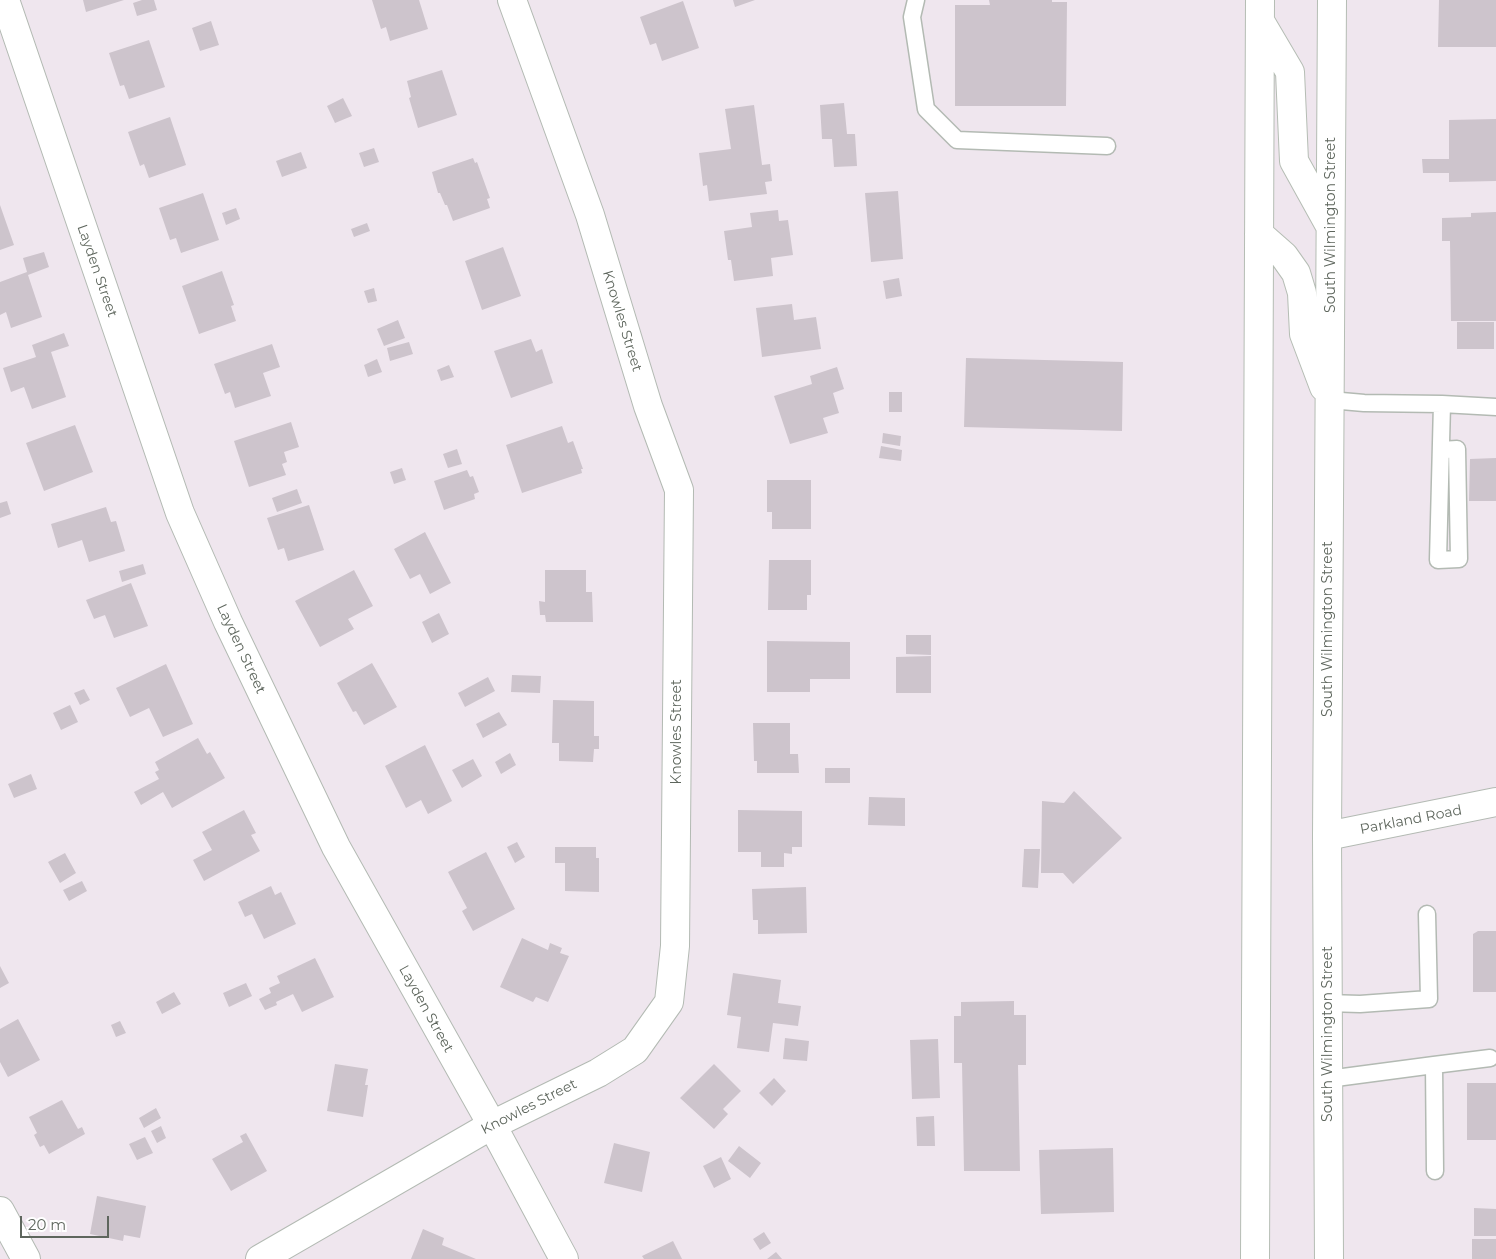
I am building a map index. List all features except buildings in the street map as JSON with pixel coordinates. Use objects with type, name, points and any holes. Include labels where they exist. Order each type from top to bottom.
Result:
[{"type":"street","name":"Layden Street","points":[[5,0],[180,513],[228,622],[336,847],[492,1125],[564,1259]]},
{"type":"street","name":"Knowles Street","points":[[260,1259],[492,1125],[598,1073],[635,1050],[669,1002],[675,946],[678,490],[648,406],[590,215],[512,0]]},
{"type":"street","name":"South Wilmington Street","points":[[1329,1259],[1327,836],[1332,0]]},
{"type":"street","points":[[1260,10],[1290,72],[1294,161],[1331,228]]},
{"type":"street","points":[[1255,1259],[1260,10]]},
{"type":"street","points":[[1259,234],[1284,256],[1296,274],[1302,293],[1304,334],[1330,400]]},
{"type":"street","name":"Parkland Road","points":[[1327,836],[1496,802]]},
{"type":"street","points":[[0,1211],[26,1259]]},
{"type":"lane","points":[[916,0],[912,17],[926,109],[957,140],[1108,146]]},
{"type":"lane","points":[[1330,400],[1364,403],[1496,407]]},
{"type":"lane","points":[[1441,450],[1457,449],[1458,559],[1438,560],[1442,404]]},
{"type":"lane","points":[[1328,1003],[1360,1004],[1428,999],[1427,914]]},
{"type":"lane","points":[[1328,1079],[1490,1058]]},
{"type":"lane","points":[[1434,1065],[1435,1171]]}]
